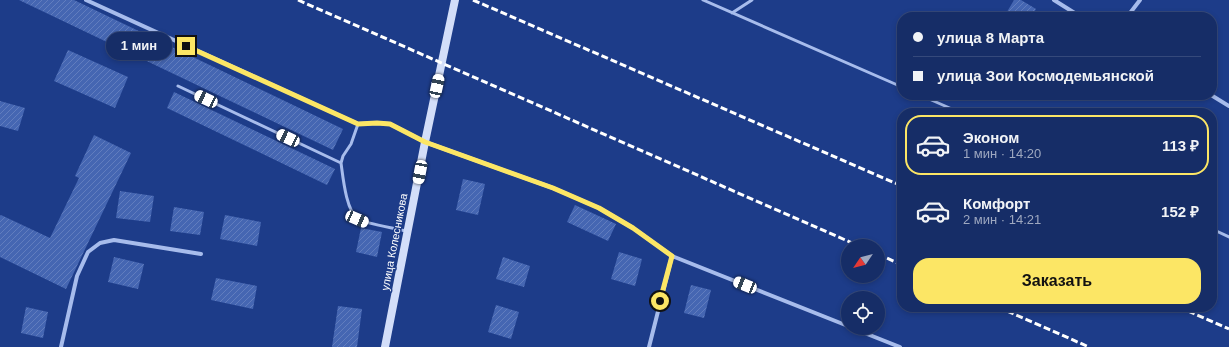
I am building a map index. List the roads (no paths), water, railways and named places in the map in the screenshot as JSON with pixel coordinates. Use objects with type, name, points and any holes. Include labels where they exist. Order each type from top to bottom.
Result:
[{"type":"street","points":[[86,0],[358,124],[390,124],[425,142],[553,188],[599,208],[633,228],[672,256],[841,323]]},
{"type":"street","name":"улица Колесникова","points":[[385,347],[425,142],[455,0]]},
{"type":"street","points":[[1054,0],[1073,12]]},
{"type":"street","points":[[1131,12],[1140,0]]},
{"type":"street","points":[[1217,99],[1229,106]]},
{"type":"street","points":[[61,347],[77,276],[88,252],[100,243],[114,240],[201,254]]},
{"type":"street","points":[[649,347],[672,256]]},
{"type":"street","points":[[870,335],[900,347]]},
{"type":"lane","points":[[703,0],[897,85]]},
{"type":"lane","points":[[732,13],[752,0]]},
{"type":"lane","points":[[178,86],[341,163]]},
{"type":"lane","points":[[931,100],[950,108]]},
{"type":"lane","points":[[358,124],[351,144],[343,156],[341,163],[348,202],[353,214],[357,219],[365,222],[408,231]]},
{"type":"lane","points":[[1217,231],[1229,237]]},
{"type":"railway","points":[[298,0],[843,239]]},
{"type":"railway","points":[[473,0],[897,184]]},
{"type":"railway","points":[[885,257],[897,263]]},
{"type":"railway","points":[[1009,312],[1089,347]]},
{"type":"railway","points":[[1190,312],[1229,329]]}]
